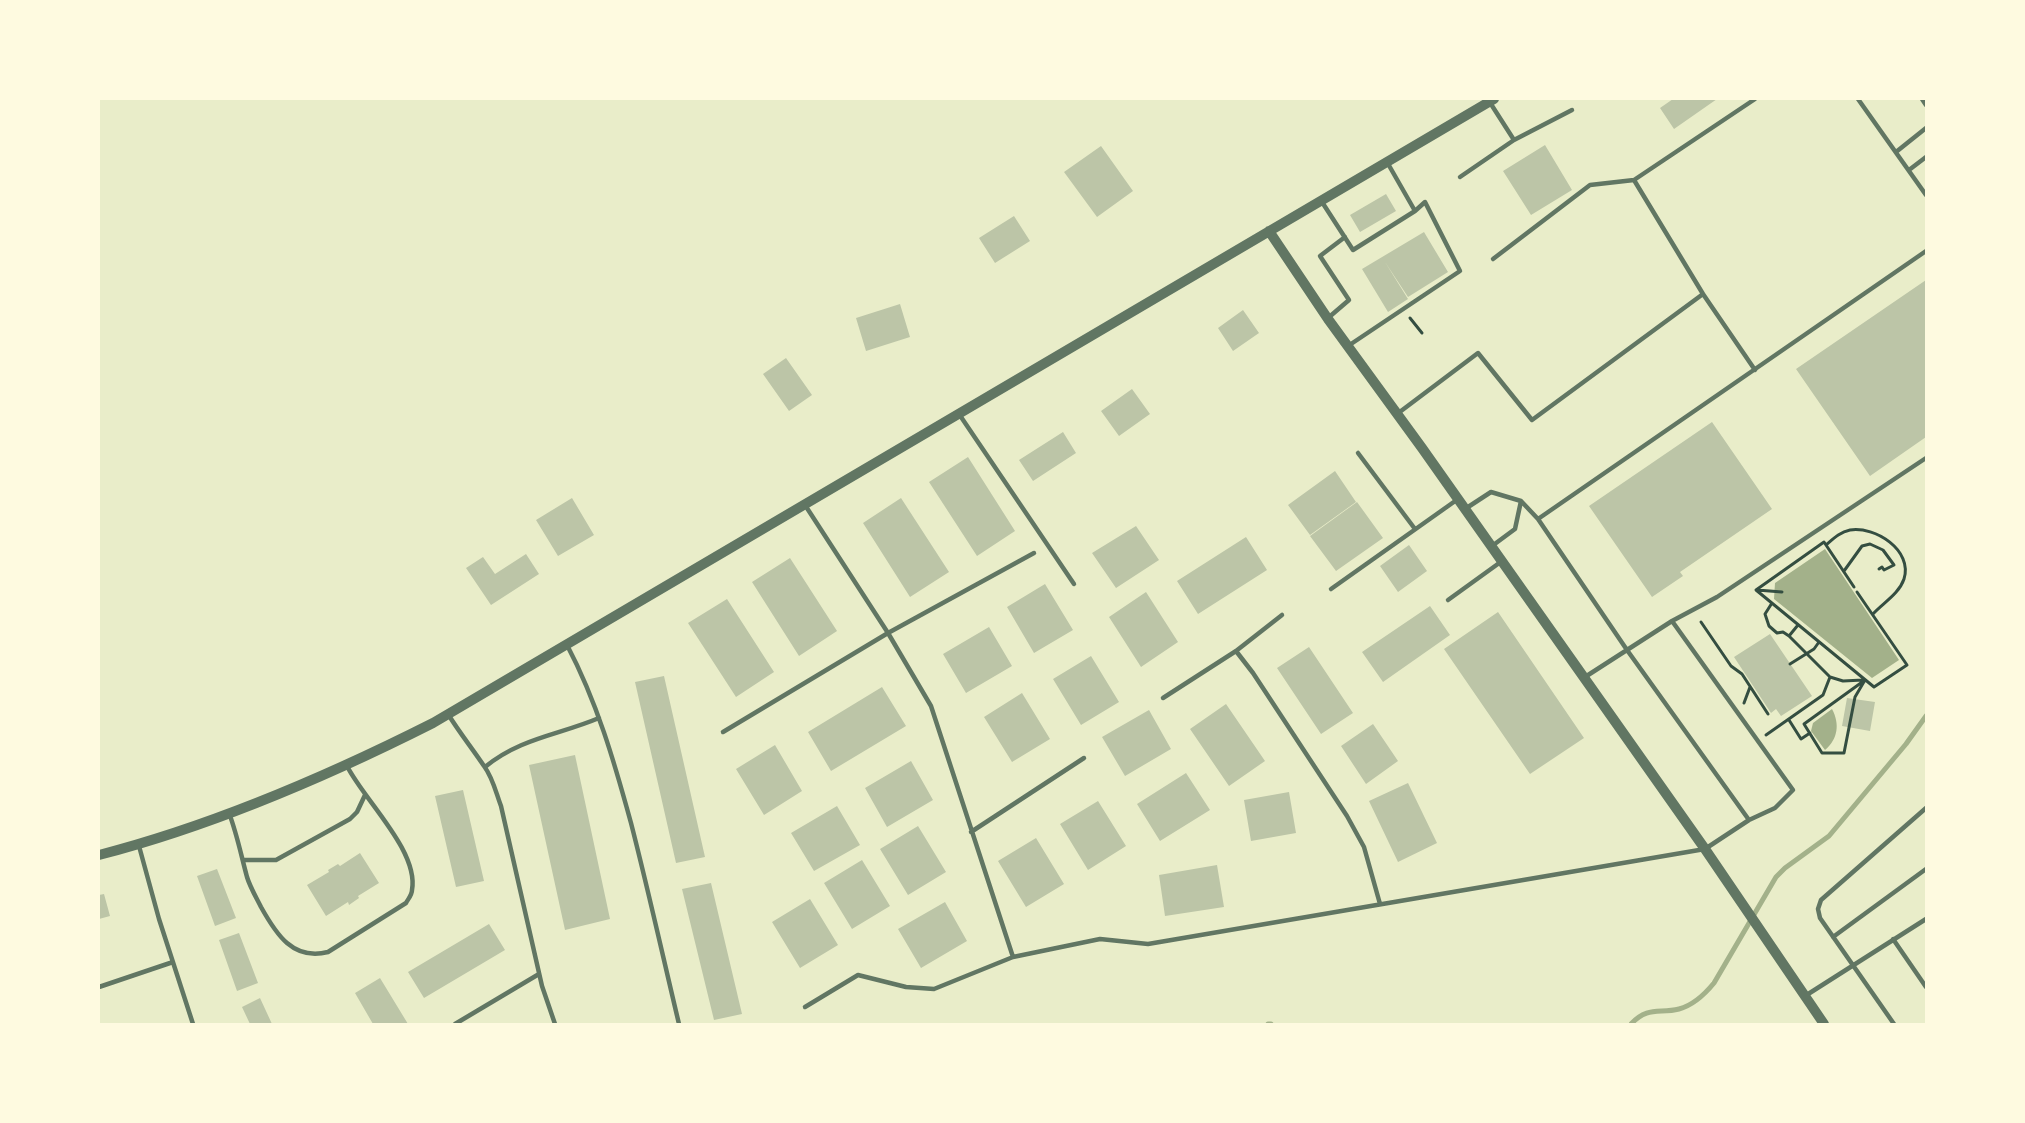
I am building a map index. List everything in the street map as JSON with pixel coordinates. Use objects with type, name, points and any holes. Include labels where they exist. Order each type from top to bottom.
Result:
[{"type":"street","points":[[99,855],[139,845],[286,792],[346,766],[448,714],[1491,100]]},
{"type":"street","points":[[1269,231],[1328,319],[1705,849],[1824,1024]]},
{"type":"lane","points":[[1493,259],[1590,185],[1634,180],[1755,99]]},
{"type":"lane","points":[[1858,99],[1926,195]]},
{"type":"lane","points":[[1922,99],[1926,105]]},
{"type":"lane","points":[[1491,100],[1514,140]]},
{"type":"lane","points":[[1460,177],[1514,140],[1572,110]]},
{"type":"lane","points":[[1896,152],[1926,128]]},
{"type":"lane","points":[[1909,170],[1926,157]]},
{"type":"lane","points":[[1386,161],[1415,211]]},
{"type":"lane","points":[[1634,180],[1703,294],[1755,370]]},
{"type":"lane","points":[[1321,200],[1353,250],[1415,211],[1425,202],[1460,271],[1348,346]]},
{"type":"lane","points":[[1328,319],[1349,300],[1320,256],[1345,237]]},
{"type":"lane","points":[[1538,519],[1926,251]]},
{"type":"lane","points":[[1397,414],[1478,353],[1532,420],[1703,294]]},
{"type":"lane","points":[[959,414],[1074,584]]},
{"type":"lane","points":[[1358,453],[1415,529]]},
{"type":"lane","points":[[1584,678],[1672,621],[1717,597],[1926,458]]},
{"type":"lane","points":[[1465,509],[1491,492],[1521,501],[1538,519],[1627,650],[1749,820]]},
{"type":"lane","points":[[1331,589],[1458,499]]},
{"type":"lane","points":[[1492,547],[1515,530],[1521,501]]},
{"type":"lane","points":[[805,504],[888,633],[931,706],[1013,957]]},
{"type":"lane","points":[[723,732],[888,633],[1034,553]]},
{"type":"lane","points":[[1448,600],[1502,561]]},
{"type":"lane","points":[[1163,698],[1236,651],[1282,615]]},
{"type":"lane","points":[[805,1007],[858,975],[906,987],[934,989],[1013,957],[1100,939],[1148,944],[1705,849],[1749,820],[1775,808],[1793,790],[1672,621]]},
{"type":"lane","points":[[567,645],[581,671],[610,747],[646,879],[679,1024]]},
{"type":"lane","points":[[1236,651],[1347,816],[1364,847],[1380,904]]},
{"type":"lane","points":[[448,714],[493,782],[501,806],[539,974],[555,1024]]},
{"type":"lane","points":[[485,767],[501,753],[518,745],[600,718]]},
{"type":"lane","points":[[971,832],[1084,758]]},
{"type":"lane","points":[[229,813],[244,860],[247,878],[271,925],[294,949],[317,955],[328,952],[406,903],[412,892],[409,863],[374,804],[355,782],[346,766]]},
{"type":"lane","points":[[244,860],[276,860],[350,819],[357,812],[365,795]]},
{"type":"lane","points":[[1894,1024],[1820,918],[1818,909],[1821,900],[1926,808]]},
{"type":"lane","points":[[139,845],[143,865],[193,1024]]},
{"type":"lane","points":[[1833,937],[1926,869]]},
{"type":"lane","points":[[1805,996],[1926,919]]},
{"type":"lane","points":[[1893,939],[1926,987]]},
{"type":"lane","points":[[99,987],[173,963]]},
{"type":"lane","points":[[455,1024],[539,974]]},
{"type":"path","points":[[1403,309],[1422,333]]},
{"type":"path","points":[[1756,590],[1824,542],[1826,544],[1838,535],[1857,530],[1886,539],[1896,548],[1905,569],[1904,578],[1898,590],[1872,614]]},
{"type":"path","points":[[1826,544],[1854,587]]},
{"type":"path","points":[[1844,571],[1862,546],[1870,544],[1883,550],[1894,565],[1884,570],[1882,567],[1879,569]]},
{"type":"path","points":[[1756,590],[1782,592]]},
{"type":"path","points":[[1756,590],[1874,687],[1907,665],[1857,592]]},
{"type":"path","points":[[1772,603],[1764,614],[1769,626],[1777,633],[1784,632],[1789,636],[1830,677],[1843,681],[1865,680]]},
{"type":"path","points":[[1701,622],[1731,666],[1742,674],[1751,686],[1768,714]]},
{"type":"path","points":[[1789,636],[1798,625]]},
{"type":"path","points":[[1790,664],[1814,649],[1819,642]]},
{"type":"path","points":[[1757,740],[1823,695],[1830,677]]},
{"type":"path","points":[[1865,680],[1854,697],[1844,753],[1831,755],[1822,753],[1804,724],[1865,680]]},
{"type":"path","points":[[1739,716],[1751,686]]},
{"type":"path","points":[[1789,720],[1802,739],[1810,734]]},
{"type":"shaded area","points":[[1825,549],[1899,660],[1872,678],[1774,599],[1775,583]]},
{"type":"shaded area","points":[[1832,709],[1837,726],[1833,741],[1825,750],[1811,731],[1813,723]]},
{"type":"building","points":[[1673,99],[1717,99],[1674,129],[1660,108]]},
{"type":"building","points":[[1545,145],[1572,190],[1531,215],[1503,171]]},
{"type":"building","points":[[1101,146],[1133,191],[1097,217],[1064,172]]},
{"type":"building","points":[[1386,194],[1396,211],[1360,232],[1350,215]]},
{"type":"building","points":[[1014,216],[1030,241],[995,263],[979,238]]},
{"type":"building","points":[[1424,232],[1448,272],[1408,297],[1385,262],[1408,299],[1388,312],[1362,269]]},
{"type":"building","points":[[1926,280],[1926,437],[1870,476],[1796,369]]},
{"type":"building","points":[[900,304],[910,337],[866,351],[856,318]]},
{"type":"building","points":[[1243,310],[1259,333],[1233,351],[1218,328]]},
{"type":"building","points":[[786,358],[812,395],[789,411],[763,374]]},
{"type":"building","points":[[1132,389],[1150,414],[1119,436],[1101,411]]},
{"type":"building","points":[[1712,422],[1772,509],[1680,572],[1683,576],[1652,597],[1589,506]]},
{"type":"building","points":[[1063,432],[1076,453],[1033,481],[1019,460]]},
{"type":"building","points":[[968,457],[1015,531],[977,556],[929,482]]},
{"type":"building","points":[[1335,471],[1356,502],[1310,535],[1288,505]]},
{"type":"building","points":[[572,498],[594,535],[558,556],[536,520]]},
{"type":"building","points":[[901,498],[949,572],[910,597],[863,523]]},
{"type":"building","points":[[1357,502],[1383,538],[1336,571],[1310,536]]},
{"type":"building","points":[[1136,526],[1159,560],[1116,588],[1092,553]]},
{"type":"building","points":[[1246,537],[1267,570],[1198,614],[1177,581]]},
{"type":"building","points":[[1409,545],[1427,571],[1398,592],[1380,566]]},
{"type":"building","points":[[526,554],[539,574],[491,605],[466,568],[483,557],[495,574]]},
{"type":"building","points":[[790,558],[837,631],[799,656],[752,582]]},
{"type":"building","points":[[1045,584],[1073,630],[1034,653],[1007,607]]},
{"type":"building","points":[[1146,592],[1178,642],[1141,667],[1109,617]]},
{"type":"building","points":[[727,599],[774,672],[736,697],[688,623]]},
{"type":"building","points":[[1430,606],[1450,635],[1383,682],[1362,652]]},
{"type":"building","points":[[1498,612],[1584,738],[1530,774],[1444,649]]},
{"type":"building","points":[[989,627],[1012,666],[966,693],[943,654]]},
{"type":"building","points":[[1770,634],[1812,696],[1781,716],[1776,709],[1771,713],[1734,657]]},
{"type":"building","points":[[1309,647],[1353,713],[1321,734],[1277,668]]},
{"type":"building","points":[[1091,656],[1119,702],[1081,725],[1053,679]]},
{"type":"building","points":[[664,676],[705,857],[676,863],[635,682]]},
{"type":"building","points":[[882,687],[906,726],[831,771],[808,732]]},
{"type":"building","points":[[1022,693],[1050,739],[1012,762],[984,717]]},
{"type":"building","points":[[1847,698],[1875,702],[1870,731],[1842,726]]},
{"type":"building","points":[[1226,704],[1265,761],[1229,786],[1190,729]]},
{"type":"building","points":[[1149,710],[1171,749],[1125,776],[1102,737]]},
{"type":"building","points":[[1373,724],[1398,761],[1366,784],[1341,746]]},
{"type":"building","points":[[775,745],[802,791],[764,815],[736,769]]},
{"type":"building","points":[[575,755],[610,919],[565,930],[529,765]]},
{"type":"building","points":[[911,761],[933,800],[887,827],[865,788]]},
{"type":"building","points":[[1186,773],[1210,810],[1160,841],[1137,804]]},
{"type":"building","points":[[1408,783],[1437,843],[1398,862],[1369,801]]},
{"type":"building","points":[[463,790],[484,881],[456,887],[435,796]]},
{"type":"building","points":[[1289,792],[1296,833],[1251,841],[1244,800]]},
{"type":"building","points":[[1098,801],[1126,846],[1088,870],[1060,824]]},
{"type":"building","points":[[837,806],[860,845],[814,871],[791,833]]},
{"type":"building","points":[[918,826],[946,872],[908,895],[880,849]]},
{"type":"building","points":[[1036,838],[1064,884],[1026,907],[998,861]]},
{"type":"building","points":[[360,853],[379,883],[358,896],[359,898],[349,905],[348,902],[326,916],[307,885],[329,872],[328,870],[338,864],[340,866]]},
{"type":"building","points":[[862,860],[890,906],[852,929],[824,883]]},
{"type":"building","points":[[1217,865],[1224,907],[1165,916],[1159,875]]},
{"type":"building","points":[[217,869],[236,918],[215,926],[197,876]]},
{"type":"building","points":[[711,883],[742,1014],[714,1020],[682,889]]},
{"type":"building","points":[[104,894],[110,916],[99,919],[99,895]]},
{"type":"building","points":[[810,899],[838,945],[800,968],[772,922]]},
{"type":"building","points":[[945,902],[967,941],[921,968],[898,929]]},
{"type":"building","points":[[489,924],[505,950],[424,998],[408,972]]},
{"type":"building","points":[[239,933],[258,983],[237,991],[219,940]]},
{"type":"building","points":[[380,978],[408,1024],[373,1024],[355,993]]},
{"type":"building","points":[[260,998],[272,1024],[250,1024],[242,1007]]},
{"type":"waterway","points":[[1631,1024],[1648,1013],[1684,1007],[1707,991],[1714,983],[1776,877],[1829,836],[1906,744],[1926,716]]}]
